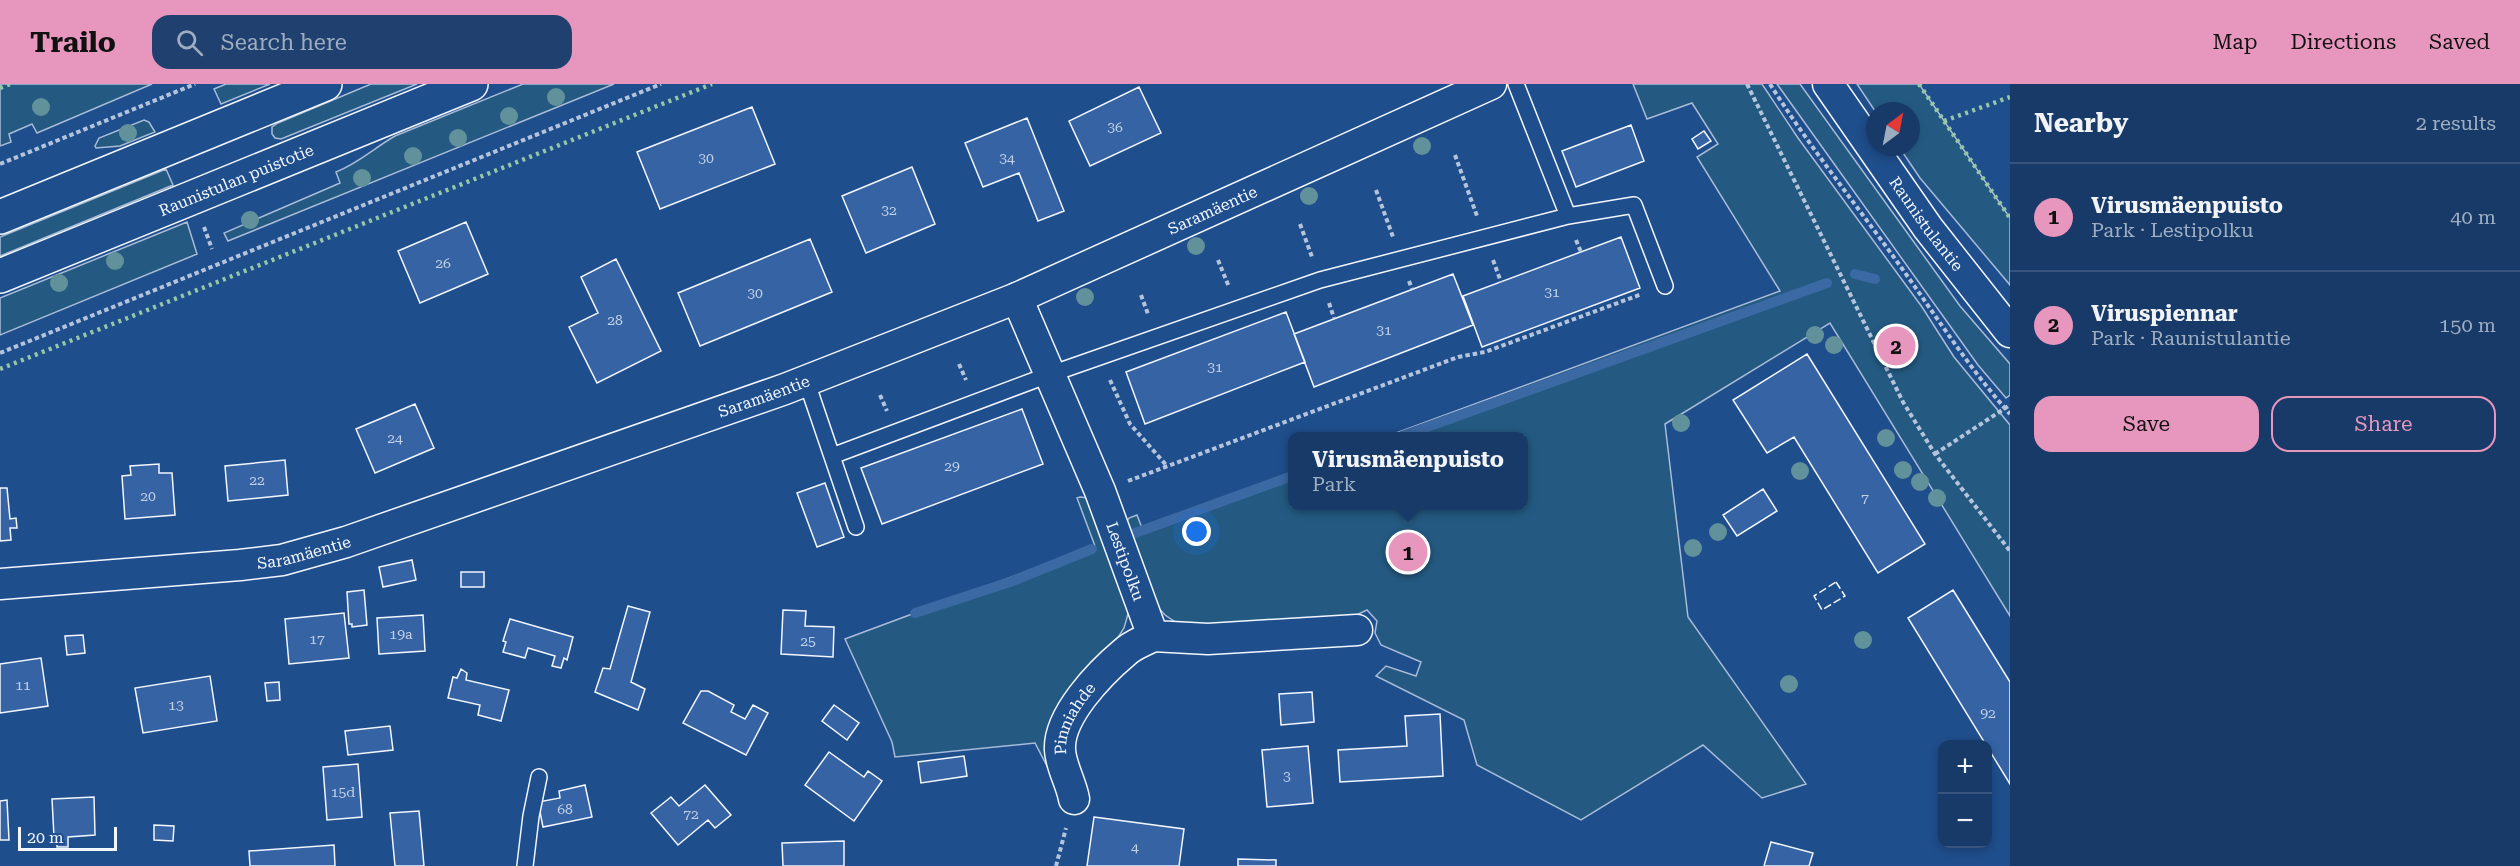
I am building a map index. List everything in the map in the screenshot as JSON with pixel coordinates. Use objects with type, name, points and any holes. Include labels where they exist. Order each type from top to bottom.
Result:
[{"type":"main road","points":[[0,217],[325,84]]},
{"type":"main road","name":"Raunistulan puistotie","points":[[0,276],[471,84]]},
{"type":"street","name":"Saramäentie","points":[[0,584],[240,565],[282,560],[324,549],[581,462],[806,380],[1017,298],[1491,84]]},
{"type":"street","name":"Raunistulantie","points":[[1828,84],[1928,228],[2010,332]]},
{"type":"street","name":"Lestipolku","points":[[1017,298],[1100,491],[1153,636]]},
{"type":"street","points":[[1153,636],[1208,639],[1357,630]]},
{"type":"street","name":"Pinniahde","points":[[1074,799],[1060,751],[1060,734],[1086,692],[1126,651],[1153,636]]},
{"type":"lane","points":[[1516,84],[1568,216]]},
{"type":"lane","points":[[832,456],[1051,374],[1320,280],[1568,216],[1634,205],[1665,286]]},
{"type":"lane","points":[[806,380],[856,527]]},
{"type":"lane","points":[[525,866],[531,816],[539,777]]},
{"type":"path","points":[[0,164],[195,84]]},
{"type":"path","points":[[0,353],[661,84]]},
{"type":"path","points":[[1747,84],[1903,402],[1935,454],[2010,551]]},
{"type":"path","points":[[1770,84],[1795,124],[1899,264],[1956,348],[2008,407],[2010,414]]},
{"type":"path","points":[[201,220],[212,249]]},
{"type":"path","points":[[1576,239],[1581,252]]},
{"type":"path","points":[[1497,269],[1501,282]]},
{"type":"path","points":[[1100,491],[1458,357],[1485,351],[1665,286]]},
{"type":"path","points":[[1330,307],[1334,318]]},
{"type":"path","points":[[1099,357],[1130,424],[1167,466]]},
{"type":"path","points":[[1935,454],[2008,407]]},
{"type":"path","points":[[1056,866],[1074,799]]},
{"type":"shaded area","points":[[0,84],[152,84],[37,133],[32,124],[9,134],[11,142],[0,146]]},
{"type":"shaded area","points":[[226,84],[270,84],[221,104],[214,89]]},
{"type":"shaded area","points":[[371,84],[417,84],[281,139],[275,138],[272,134],[272,127],[278,123]]},
{"type":"shaded area","points":[[523,84],[614,84],[228,241],[224,233],[340,183],[336,172],[395,136]]},
{"type":"shaded area","points":[[1633,84],[1762,84],[1798,138],[1922,307],[1954,357],[2010,425],[2010,616],[1830,323],[1665,424],[1688,617],[1806,784],[1762,798],[1703,745],[1581,820],[1477,765],[1464,720],[1376,676],[1386,666],[1416,676],[1421,662],[1381,645],[1375,633],[1377,621],[1367,610],[1350,618],[1212,630],[1180,625],[1165,615],[1153,602],[1125,524],[1129,518],[1137,515],[1142,528],[1288,473],[1288,510],[1528,510],[1528,432],[1399,432],[1780,291],[1697,157],[1718,144],[1692,103],[1647,119]]},
{"type":"shaded area","points":[[1777,84],[1800,84],[1960,306],[2010,364],[2010,395],[2006,398],[1978,365]]},
{"type":"shaded area","points":[[1857,84],[1919,84],[2010,218],[2010,285],[1920,178],[1905,156],[1920,156],[1920,102],[1869,102]]},
{"type":"shaded area","points":[[144,120],[149,122],[155,132],[120,146],[96,148],[99,138]]},
{"type":"shaded area","points":[[166,169],[173,185],[0,256],[0,237]]},
{"type":"shaded area","points":[[187,222],[197,254],[0,335],[0,298]]},
{"type":"shaded area","points":[[1077,498],[1098,499],[1130,607],[1124,628],[1046,754],[1048,768],[1035,743],[895,757],[892,742],[845,639],[1095,546]]},
{"type":"building","points":[[1139,87],[1161,133],[1090,166],[1069,121]]},
{"type":"building","points":[[752,107],[775,164],[660,209],[637,152]]},
{"type":"building","points":[[1027,118],[1064,211],[1038,221],[1019,173],[983,187],[965,143]]},
{"type":"building","points":[[1631,125],[1644,161],[1576,187],[1562,151]]},
{"type":"building","points":[[1704,131],[1711,141],[1698,149],[1692,139]]},
{"type":"building","points":[[912,167],[935,224],[866,253],[842,196]]},
{"type":"building","points":[[466,222],[488,274],[420,303],[398,251]]},
{"type":"building","points":[[1621,237],[1640,288],[1482,347],[1463,296]]},
{"type":"building","points":[[810,239],[832,292],[700,346],[678,293]]},
{"type":"building","points":[[616,259],[661,351],[597,383],[569,327],[598,313],[581,277]]},
{"type":"building","points":[[1453,274],[1473,325],[1314,387],[1294,334]]},
{"type":"building","points":[[1286,312],[1305,362],[1145,424],[1126,372]]},
{"type":"building","points":[[1807,354],[1925,544],[1878,573],[1794,437],[1767,453],[1733,400]]},
{"type":"building","points":[[415,404],[434,448],[375,473],[356,429]]},
{"type":"building","points":[[1022,409],[1043,464],[882,524],[861,468]]},
{"type":"building","points":[[285,460],[288,495],[228,501],[225,466]]},
{"type":"building","points":[[159,464],[159,473],[172,473],[175,515],[125,519],[122,476],[131,475],[130,466]]},
{"type":"building","points":[[825,483],[844,537],[817,547],[797,493]]},
{"type":"building","points":[[0,488],[7,488],[10,519],[16,518],[17,528],[10,528],[11,540],[0,541]]},
{"type":"building","points":[[1763,489],[1777,511],[1737,536],[1723,515]]},
{"type":"building","points":[[412,560],[416,580],[383,587],[379,567]]},
{"type":"building","points":[[461,572],[484,572],[484,587],[461,587]]},
{"type":"building","points":[[364,590],[367,625],[352,627],[352,624],[349,624],[347,592]]},
{"type":"building","points":[[1953,590],[2010,682],[2010,784],[1992,755],[1992,740],[1983,740],[1908,618]]},
{"type":"building","points":[[628,606],[650,612],[631,682],[645,689],[638,710],[595,692],[603,668],[610,669]]},
{"type":"building","points":[[783,610],[806,611],[805,626],[834,627],[833,657],[781,654]]},
{"type":"building","points":[[344,613],[349,658],[289,664],[285,619]]},
{"type":"building","points":[[423,615],[425,651],[379,654],[377,618]]},
{"type":"building","points":[[510,619],[573,637],[567,660],[564,658],[561,668],[552,666],[555,656],[528,648],[525,658],[503,652],[506,642],[503,641]]},
{"type":"building","points":[[83,635],[85,653],[67,655],[65,636]]},
{"type":"building","points":[[41,658],[48,706],[0,713],[0,664]]},
{"type":"building","points":[[461,669],[467,673],[466,680],[509,690],[501,721],[478,715],[480,705],[448,698],[453,677],[457,678]]},
{"type":"building","points":[[210,676],[217,721],[143,733],[135,688]]},
{"type":"building","points":[[279,682],[280,700],[267,701],[265,683]]},
{"type":"building","points":[[701,691],[708,691],[734,705],[731,712],[745,719],[753,705],[768,713],[746,755],[683,723]]},
{"type":"building","points":[[1312,692],[1314,722],[1281,725],[1279,694]]},
{"type":"building","points":[[834,705],[859,723],[847,740],[822,721]]},
{"type":"building","points":[[1440,714],[1443,776],[1340,782],[1338,750],[1407,746],[1405,716]]},
{"type":"building","points":[[390,726],[393,750],[348,755],[345,731]]},
{"type":"building","points":[[1308,746],[1313,803],[1267,807],[1262,750]]},
{"type":"building","points":[[829,752],[864,777],[868,771],[882,781],[854,821],[805,785]]},
{"type":"building","points":[[964,756],[967,776],[921,783],[918,762]]},
{"type":"building","points":[[358,764],[362,817],[327,820],[323,767]]},
{"type":"building","points":[[585,785],[592,817],[543,827],[538,802],[560,798],[559,791]]},
{"type":"building","points":[[705,785],[731,815],[715,828],[708,820],[678,845],[651,813],[671,797],[679,806]]},
{"type":"building","points":[[94,797],[95,835],[68,837],[68,847],[57,847],[57,837],[54,837],[52,799]]},
{"type":"building","points":[[7,800],[9,840],[0,840],[0,801]]},
{"type":"building","points":[[419,811],[424,866],[395,866],[390,813]]},
{"type":"building","points":[[1094,817],[1184,829],[1179,866],[1087,866]]},
{"type":"building","points":[[154,825],[174,826],[173,841],[154,840]]},
{"type":"building","points":[[844,841],[844,866],[783,866],[782,843]]},
{"type":"building","points":[[1771,842],[1813,853],[1809,866],[1764,866]]},
{"type":"building","points":[[334,845],[335,866],[250,866],[249,851]]},
{"type":"building","points":[[1238,859],[1276,860],[1276,866],[1238,866]]},
{"type":"waterway","points":[[1855,274],[1875,279]]},
{"type":"waterway","points":[[1413,432],[1827,283]]},
{"type":"waterway","points":[[1135,533],[1288,477]]},
{"type":"waterway","points":[[915,613],[1010,582],[1092,549]]},
{"type":"hedge","points":[[0,88],[10,84]]},
{"type":"hedge","points":[[0,369],[712,84]]},
{"type":"hedge","points":[[1919,84],[2010,218]]},
{"type":"hedge","points":[[1944,121],[2010,97]]},
{"type":"fence","points":[[1836,582],[1845,596],[1822,610],[1814,596],[1836,582]]},
{"type":"place","name":"Viruspiennar","points":[[1896,346]]},
{"type":"place","name":"Virusmäenpuisto","points":[[1408,552]]}]
